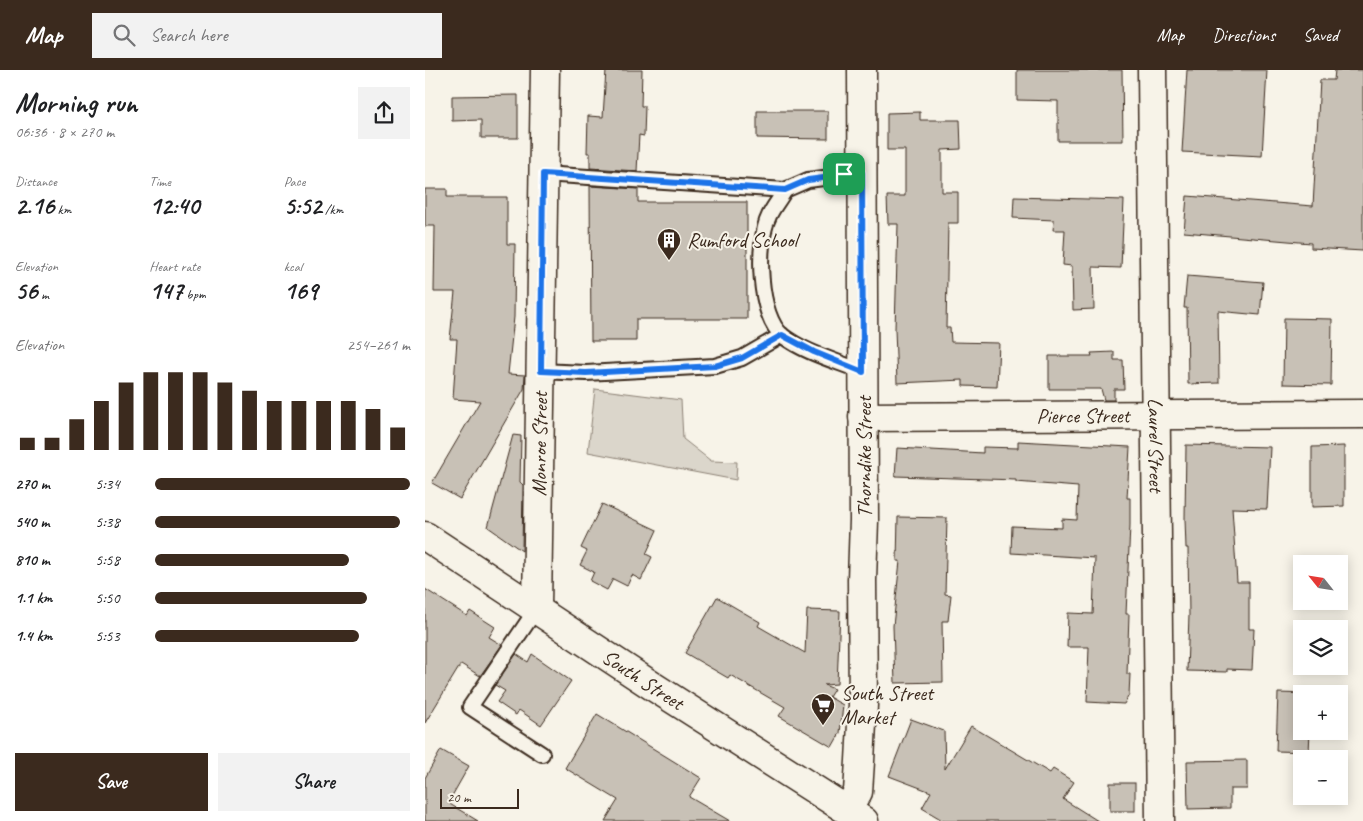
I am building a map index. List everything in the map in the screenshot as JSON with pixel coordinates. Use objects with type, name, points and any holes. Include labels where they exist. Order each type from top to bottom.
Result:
[{"type":"street","name":"Monroe Street","points":[[537,608],[545,70]]},
{"type":"street","name":"Thorndike Street","points":[[856,816],[863,704],[862,70]]},
{"type":"street","name":"Laurel Street","points":[[1152,70],[1154,416],[1160,821]]},
{"type":"street","name":"Pierce Street","points":[[863,417],[1363,414]]},
{"type":"street","name":"South Street","points":[[425,536],[537,608],[654,688],[856,816]]},
{"type":"lane","points":[[543,174],[785,190],[808,180],[862,173]]},
{"type":"lane","points":[[785,190],[768,217],[761,252],[763,297],[782,335],[814,352],[863,372]]},
{"type":"lane","points":[[541,371],[586,373],[715,366],[742,358],[782,335]]},
{"type":"lane","points":[[537,608],[470,707],[542,754]]},
{"type":"shaded area","points":[[595,389],[681,400],[683,439],[711,461],[737,462],[736,480],[588,452]]},
{"type":"building","points":[[606,70],[642,70],[641,106],[645,106],[644,136],[639,135],[637,171],[590,168],[590,153],[587,153],[588,116],[603,117]]},
{"type":"building","points":[[1017,70],[1122,70],[1123,141],[1058,141],[1058,101],[1017,100]]},
{"type":"building","points":[[1187,70],[1267,70],[1262,156],[1182,152]]},
{"type":"building","points":[[1335,70],[1363,70],[1363,251],[1311,248],[1311,243],[1184,232],[1187,196],[1313,206],[1320,80],[1334,80]]},
{"type":"building","points":[[518,95],[518,138],[481,138],[481,120],[452,121],[452,96]]},
{"type":"building","points":[[757,111],[828,111],[828,139],[757,138]]},
{"type":"building","points":[[920,112],[920,120],[960,120],[961,149],[942,150],[942,192],[958,192],[958,223],[948,223],[946,328],[950,328],[951,342],[999,343],[997,387],[963,386],[963,380],[897,383],[895,329],[898,224],[888,224],[887,196],[905,196],[905,150],[887,150],[887,113]]},
{"type":"building","name":"Rumford School","points":[[590,186],[638,189],[638,202],[747,202],[747,319],[636,319],[636,341],[591,341]]},
{"type":"building","points":[[425,189],[447,189],[447,197],[507,197],[507,244],[515,244],[514,317],[508,374],[525,375],[524,389],[460,499],[432,483],[480,401],[453,399],[457,339],[450,339],[455,292],[434,292],[435,226],[425,226]]},
{"type":"building","points":[[1014,197],[1124,200],[1121,268],[1093,267],[1094,309],[1073,310],[1072,266],[1063,265],[1065,230],[1053,230],[1054,220],[1013,218]]},
{"type":"building","points":[[1187,276],[1263,282],[1260,315],[1218,311],[1219,383],[1188,384],[1187,308],[1184,308]]},
{"type":"building","points":[[1284,318],[1332,319],[1331,385],[1283,384]]},
{"type":"building","points":[[1114,352],[1114,360],[1123,360],[1124,389],[1114,389],[1114,400],[1104,400],[1101,389],[1049,389],[1049,356],[1092,356],[1091,353]]},
{"type":"building","points":[[513,435],[521,436],[520,482],[523,485],[522,551],[488,527]]},
{"type":"building","points":[[1018,441],[1130,447],[1127,498],[1130,498],[1130,525],[1126,614],[1129,614],[1127,674],[1130,674],[1129,695],[1124,704],[1087,702],[1089,647],[1067,647],[1068,613],[1093,614],[1095,558],[1011,553],[1012,526],[1062,528],[1062,519],[1077,520],[1078,487],[1016,482],[1016,480],[895,476],[897,448],[983,453],[983,447],[1018,448]]},
{"type":"building","points":[[1186,445],[1270,447],[1267,509],[1232,508],[1237,582],[1249,582],[1249,629],[1254,629],[1252,670],[1227,669],[1227,672],[1187,671],[1189,615],[1188,548],[1186,548],[1185,519]]},
{"type":"building","points":[[1344,446],[1344,506],[1312,507],[1312,447]]},
{"type":"building","points":[[602,504],[657,530],[646,554],[652,557],[641,580],[632,575],[627,586],[613,579],[607,590],[590,581],[594,572],[580,565],[587,551],[581,548]]},
{"type":"building","points":[[898,517],[947,518],[945,594],[951,595],[948,621],[942,621],[943,682],[895,683],[893,626],[900,561],[897,561]]},
{"type":"building","points":[[425,589],[467,616],[470,611],[495,627],[489,637],[502,645],[480,676],[461,664],[425,723]]},
{"type":"building","points":[[717,597],[760,622],[758,626],[805,653],[807,610],[840,611],[837,684],[824,685],[834,689],[829,697],[843,705],[840,733],[832,747],[779,716],[785,707],[730,675],[728,678],[685,653]]},
{"type":"building","points":[[516,654],[528,662],[532,654],[571,681],[541,725],[519,710],[516,715],[497,702],[505,691],[495,685]]},
{"type":"building","points":[[1278,693],[1293,693],[1293,740],[1310,740],[1309,750],[1276,751]]},
{"type":"building","points":[[597,714],[701,778],[689,797],[730,821],[605,821],[618,800],[565,768]]},
{"type":"building","points":[[911,719],[944,731],[945,769],[971,726],[1050,773],[1053,769],[1074,782],[1063,799],[1098,821],[944,821],[922,808],[931,792],[889,776]]},
{"type":"building","points":[[441,750],[469,766],[448,803],[478,821],[425,821],[425,778]]},
{"type":"building","points":[[1247,760],[1247,789],[1230,789],[1230,808],[1188,809],[1187,761]]},
{"type":"building","points":[[1110,783],[1135,783],[1135,811],[1110,811]]},
{"type":"place","name":"Rumford School","points":[[669,261]]},
{"type":"place","name":"South Street Market","points":[[823,726]]},
{"type":"route","points":[[862,173],[863,372],[814,352],[782,335],[742,358],[715,366],[586,373],[541,371],[543,174],[785,190],[808,180],[844,174],[862,173]]}]
